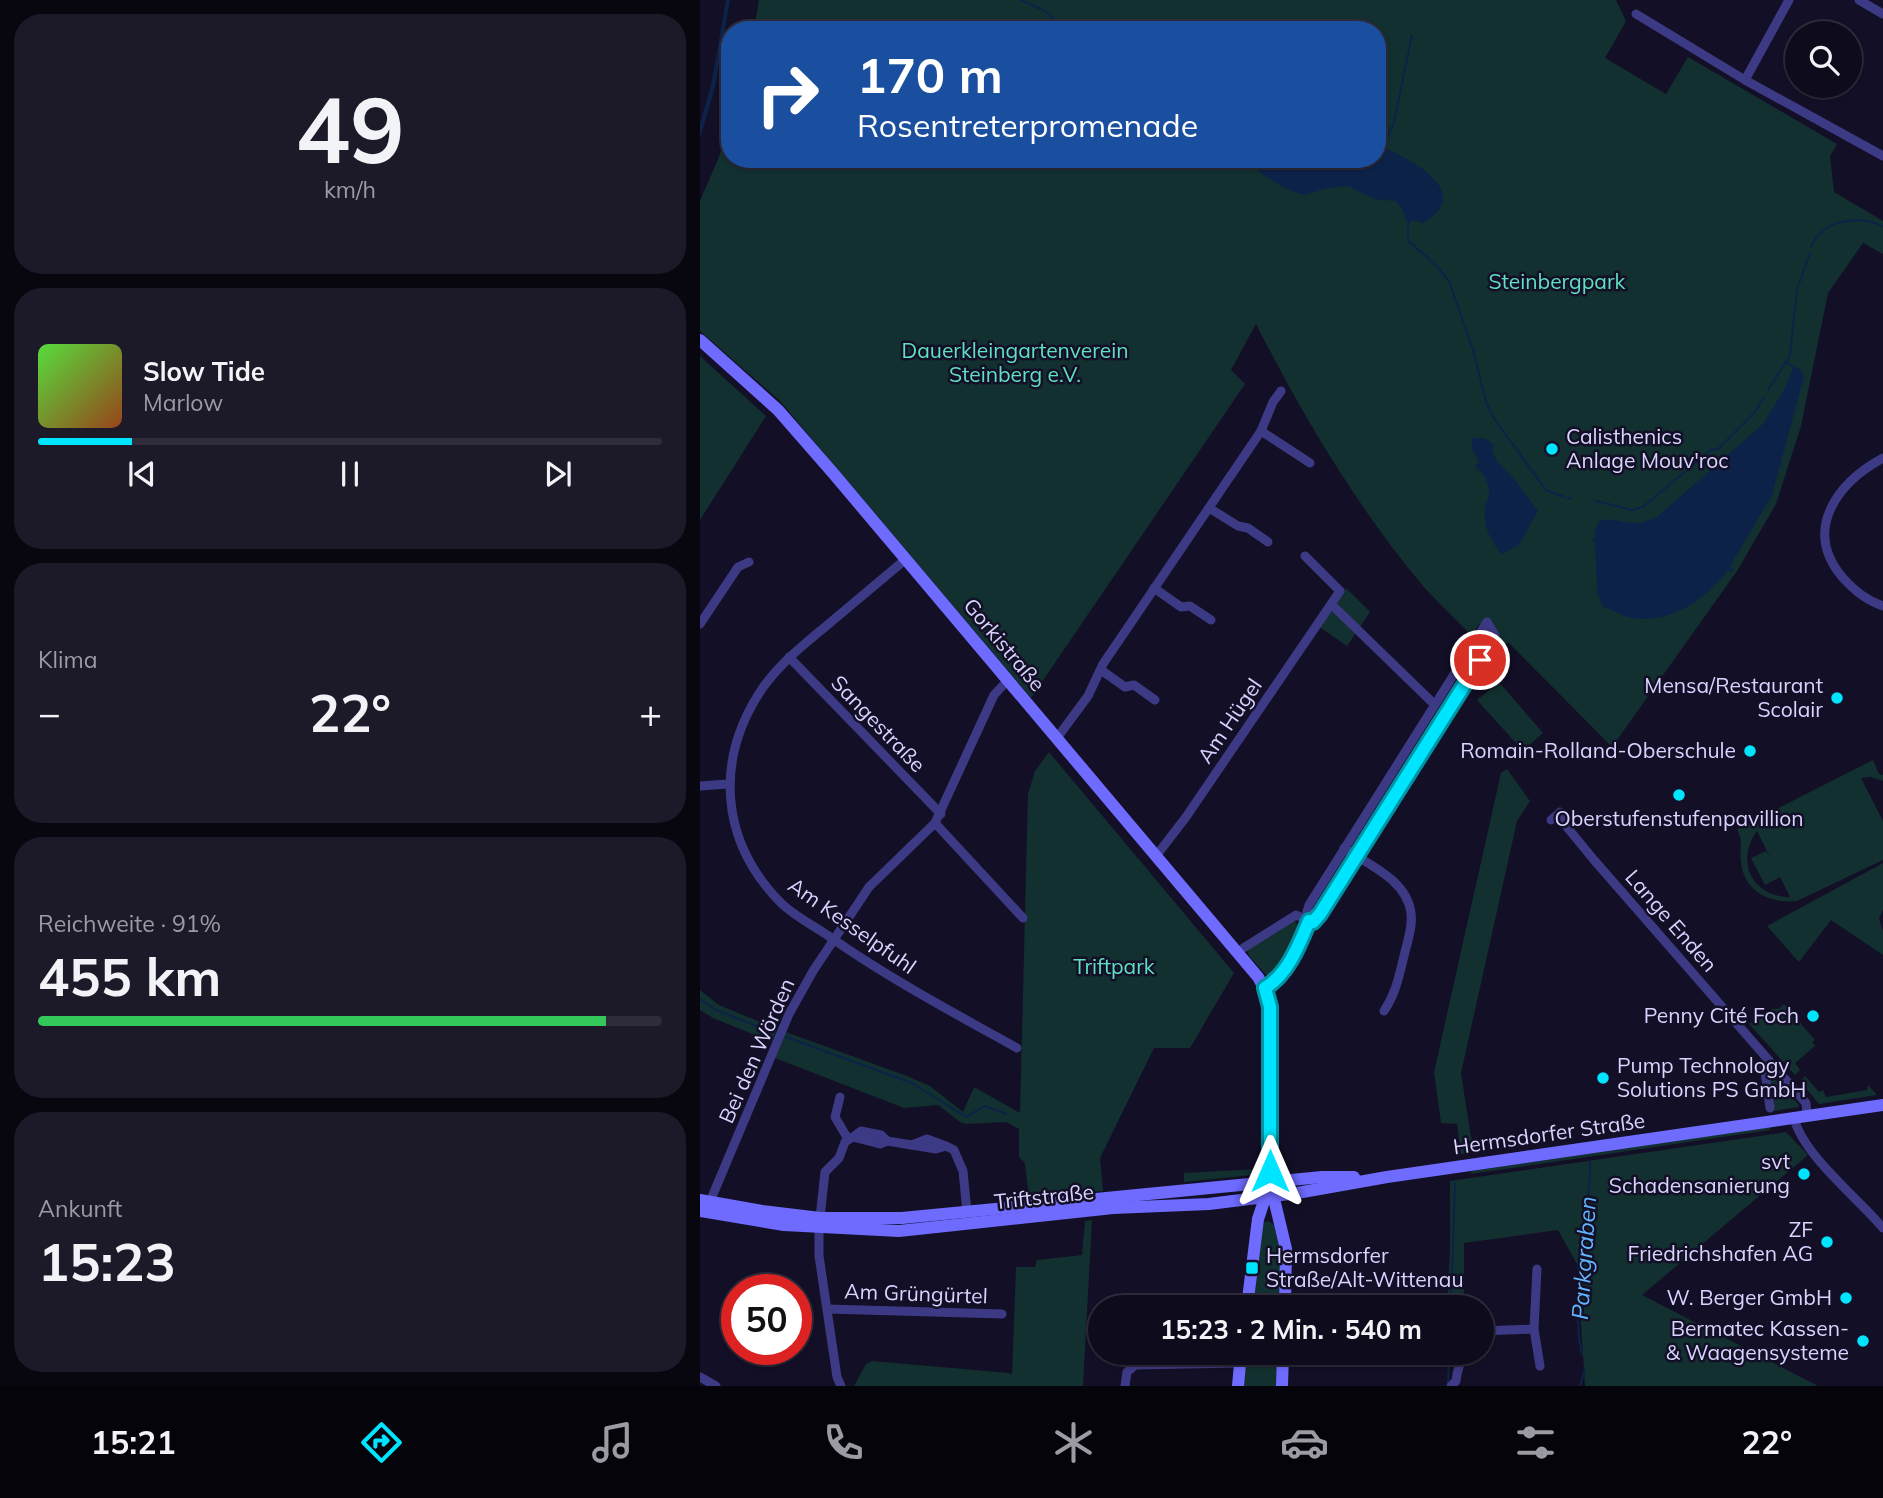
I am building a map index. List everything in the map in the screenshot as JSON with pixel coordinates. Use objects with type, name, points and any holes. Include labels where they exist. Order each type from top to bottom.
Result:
[{"type":"main road","name":"Gorkistraße","points":[[700,340],[778,410],[1265,988]]},
{"type":"main road","points":[[1248,1295],[1258,1219],[1269,1196],[1270,1182],[1270,1007],[1265,988]]},
{"type":"main road","name":"Hermsdorfer Straße","points":[[1269,1196],[1883,1105]]},
{"type":"main road","name":"Hermsdorfer Straße","points":[[1270,1182],[1322,1177],[1387,1177]]},
{"type":"main road","name":"Triftstraße","points":[[704,1206],[820,1223],[899,1231],[1113,1203],[1175,1191],[1270,1182]]},
{"type":"main road","points":[[1175,1191],[1176,1206]]},
{"type":"main road","points":[[1269,1196],[1278,1220],[1287,1262],[1286,1295]]},
{"type":"main road","name":"Triftstraße","points":[[820,1223],[1113,1203],[1176,1206],[1269,1196]]},
{"type":"main road","points":[[1258,1219],[1278,1220]]},
{"type":"main road","points":[[1238,1386],[1240,1365]]},
{"type":"main road","points":[[1282,1386],[1283,1365]]},
{"type":"street","points":[[1745,80],[1788,0]]},
{"type":"street","points":[[1859,0],[1883,14]]},
{"type":"street","points":[[1636,15],[1745,80],[1883,156]]},
{"type":"street","points":[[1056,738],[1088,696],[1101,670],[1154,588],[1261,431],[1273,402],[1281,391]]},
{"type":"street","points":[[1261,431],[1310,463]]},
{"type":"street","points":[[1883,458],[1859,472],[1845,486],[1830,508],[1825,529],[1827,550],[1839,573],[1860,595],[1883,606]]},
{"type":"street","points":[[1209,508],[1238,526],[1248,528],[1268,542]]},
{"type":"street","points":[[1305,556],[1340,591],[1331,604],[1434,704]]},
{"type":"street","name":"Am Kesselpfuhl","points":[[906,559],[789,657],[764,686],[748,714],[733,755],[729,784],[731,809],[738,832],[759,874],[786,908],[917,993],[1017,1048]]},
{"type":"street","points":[[700,624],[738,567],[749,562]]},
{"type":"street","points":[[1154,588],[1181,607],[1190,606],[1211,620]]},
{"type":"street","name":"Am Hügel","points":[[1156,856],[1186,817],[1331,604]]},
{"type":"street","points":[[1237,952],[1296,915],[1307,919],[1313,922],[1320,914],[1495,635],[1492,626],[1487,622],[1309,905],[1307,919],[1300,943],[1277,981],[1265,988]]},
{"type":"street","name":"Sangestraße","points":[[789,657],[941,814]]},
{"type":"street","points":[[1101,670],[1125,687],[1134,685],[1155,700]]},
{"type":"street","name":"Bei den Wörden","points":[[704,1206],[789,1014],[833,939],[870,887],[935,824],[994,695],[1008,680]]},
{"type":"street","points":[[1429,714],[1441,721]]},
{"type":"street","points":[[700,786],[729,784]]},
{"type":"street","name":"Lange Enden","points":[[1551,820],[1560,812],[1562,821],[1594,860],[1805,1103],[1800,1136],[1843,1187],[1883,1228]]},
{"type":"street","points":[[935,824],[1023,918]]},
{"type":"street","points":[[1344,848],[1394,881],[1406,897],[1411,913],[1411,925],[1395,995],[1384,1011]]},
{"type":"street","points":[[1769,1061],[1764,1065],[1770,1108]]},
{"type":"street","points":[[840,1097],[835,1116],[850,1138],[880,1144],[887,1140],[936,1149],[946,1146],[954,1150],[962,1171],[967,1212]]},
{"type":"street","points":[[841,1386],[837,1377],[819,1256],[820,1223],[825,1172],[839,1158],[850,1138]]},
{"type":"street","points":[[1537,1269],[1534,1329],[1541,1366]]},
{"type":"street","name":"Am Grüngürtel","points":[[828,1309],[1002,1314]]},
{"type":"street","points":[[1494,1331],[1534,1329]]},
{"type":"street","points":[[1125,1386],[1127,1373],[1135,1365]]},
{"type":"street","points":[[1451,1386],[1456,1381],[1460,1365]]},
{"type":"street","points":[[700,1377],[716,1386]]},
{"type":"green space","points":[[759,0],[1616,0],[1626,21],[1605,58],[1666,94],[1688,57],[1837,144],[1830,156],[1834,192],[1883,221],[1883,254],[1863,243],[1828,293],[1801,426],[1776,504],[1737,571],[1612,747],[1508,642],[1501,649],[1479,624],[1472,636],[1423,586],[1375,524],[1332,460],[1292,393],[1256,324],[1231,370],[1245,384],[1031,698],[780,401],[700,331],[700,201],[721,150],[721,168],[1386,168],[1386,21],[756,21]]},
{"type":"green space","points":[[700,356],[766,416],[700,520]]},
{"type":"green space","points":[[1346,588],[1370,612],[1347,646],[1318,626]]},
{"type":"green space","points":[[1499,682],[1543,733],[1523,751],[1477,700]]},
{"type":"green space","name":"Triftpark","points":[[1049,752],[1234,973],[1190,1048],[1154,1048],[1100,1158],[1103,1191],[1029,1198],[1025,1163],[1019,1157],[1019,1129],[1006,1122],[966,1124],[938,1105],[904,1108],[775,1058],[786,1032],[930,1086],[963,1112],[974,1087],[1020,1113],[1028,794],[1035,771]]},
{"type":"green space","points":[[1873,760],[1879,774],[1883,775],[1883,781],[1871,777],[1861,778],[1883,821],[1883,860],[1797,901],[1768,898],[1747,881],[1743,872],[1741,842],[1737,829]],"holes":[[[1757,831],[1770,857],[1766,851],[1751,858],[1765,885],[1780,877],[1790,897],[1766,891],[1751,875],[1748,854]]]},
{"type":"green space","points":[[1507,769],[1530,801],[1517,821],[1461,1073],[1471,1137],[1479,1152],[1461,1154],[1457,1124],[1441,1123],[1434,1072],[1501,773]]},
{"type":"green space","points":[[1883,863],[1883,909],[1879,919],[1883,931],[1883,955],[1831,920],[1799,962],[1767,926]]},
{"type":"green space","points":[[1294,919],[1297,924],[1287,954],[1278,969],[1267,976],[1247,950]]},
{"type":"green space","points":[[700,990],[719,1005],[777,1029],[772,1042],[700,1010]]},
{"type":"green space","points":[[1784,1004],[1815,1040],[1812,1042],[1815,1046],[1795,1063],[1800,1070],[1795,1075],[1749,1024]]},
{"type":"green space","points":[[1773,1076],[1799,1107],[1774,1111],[1770,1081]]},
{"type":"green space","points":[[1805,1076],[1819,1092],[1823,1090],[1826,1097],[1867,1090],[1868,1085],[1877,1095],[1819,1104],[1800,1081]]},
{"type":"green space","points":[[1770,1127],[1770,1130],[1471,1174],[1471,1171]]},
{"type":"green space","points":[[1786,1132],[1808,1155],[1642,1295],[1818,1386],[1585,1386],[1577,1264],[1558,1230],[1464,1243],[1464,1295],[1448,1295],[1450,1181]]},
{"type":"green space","points":[[1258,1169],[1252,1175],[1184,1182],[1184,1173]]},
{"type":"green space","points":[[1092,1220],[1083,1386],[854,1386],[866,1364],[872,1361],[1012,1375],[1016,1267],[1035,1267],[1037,1260],[1082,1255],[1085,1221]]},
{"type":"green space","points":[[1268,1221],[1274,1225],[1283,1261],[1282,1295],[1253,1295],[1262,1223]]},
{"type":"green space","points":[[1245,1365],[1280,1365],[1280,1386],[1242,1386]]},
{"type":"water","points":[[726,0],[730,0],[726,21],[722,21]]},
{"type":"water","points":[[721,28],[721,52],[715,87],[700,139],[700,124],[711,85]]},
{"type":"water","points":[[1386,149],[1405,158],[1432,177],[1440,188],[1443,199],[1438,211],[1423,223],[1412,220],[1408,224],[1396,201],[1374,199],[1348,186],[1306,195],[1290,191],[1256,168],[1386,168]]},
{"type":"water","points":[[1794,366],[1800,369],[1804,376],[1772,495],[1730,566],[1734,569],[1732,572],[1728,570],[1697,601],[1656,618],[1627,617],[1602,606],[1597,591],[1595,543],[1592,539],[1595,538],[1599,521],[1619,519],[1621,522],[1641,523],[1657,517],[1763,424],[1783,392]]},
{"type":"water","points":[[1472,438],[1484,438],[1494,445],[1492,450],[1496,460],[1538,511],[1518,546],[1501,554],[1486,525],[1486,501],[1490,493],[1485,477],[1475,466],[1479,462],[1472,448]]},
{"type":"waterway","points":[[1021,0],[1045,11],[1057,21]]},
{"type":"waterway","points":[[1387,138],[1394,122],[1412,35]]},
{"type":"waterway","points":[[1811,247],[1824,230],[1842,222],[1863,221],[1883,226]]},
{"type":"waterway","points":[[1408,223],[1408,241],[1434,263],[1449,281],[1474,353],[1486,402],[1495,420],[1546,490],[1564,497]]},
{"type":"waterway","points":[[1768,390],[1790,355],[1797,289],[1810,253]]},
{"type":"waterway","points":[[1786,362],[1794,367]]},
{"type":"waterway","points":[[1596,501],[1632,510],[1643,507],[1712,449],[1717,450],[1755,412],[1764,397]]},
{"type":"waterway","points":[[700,999],[716,1010],[775,1033]]},
{"type":"waterway","points":[[786,1037],[912,1083],[966,1117],[985,1106],[1006,1114]]},
{"type":"waterway","name":"Parkgraben","points":[[1582,1354],[1577,1306],[1590,1161]]},
{"type":"waterway","points":[[1451,1295],[1455,1183]]},
{"type":"waterway","points":[[1448,1385],[1449,1365]]},
{"type":"waterway","name":"Parkgraben","points":[[1580,1386],[1585,1369]]},
{"type":"place","name":"Calisthenics Anlage Mouv'roc","points":[[1552,449]]},
{"type":"place","name":"Mensa/Restaurant Scolair","points":[[1837,698]]},
{"type":"place","name":"Romain-Rolland-Oberschule","points":[[1750,751]]},
{"type":"place","name":"Oberstufenstufenpavillion","points":[[1679,795]]},
{"type":"place","name":"Penny Cité Foch","points":[[1813,1016]]},
{"type":"place","name":"Pump Technology Solutions PS GmbH","points":[[1603,1078]]},
{"type":"place","name":"svt Schadensanierung","points":[[1804,1174]]},
{"type":"place","name":"ZF Friedrichshafen AG","points":[[1827,1242]]},
{"type":"place","name":"Hermsdorfer Straße/Alt-Wittenau","points":[[1252,1268]]},
{"type":"place","name":"W. Berger GmbH","points":[[1846,1298]]},
{"type":"place","name":"Bermatec Kassen- & Waagensysteme","points":[[1863,1341]]},
{"type":"route","points":[[1270,1171],[1270,1007],[1265,988],[1277,981],[1300,943],[1309,921],[1313,922],[1320,914],[1480,660]]},
{"type":"park label","name":"Steinbergpark","points":[[1557,282]]},
{"type":"park label","name":"Dauerkleingartenverein Steinberg e.V.","points":[[1015,363]]}]
